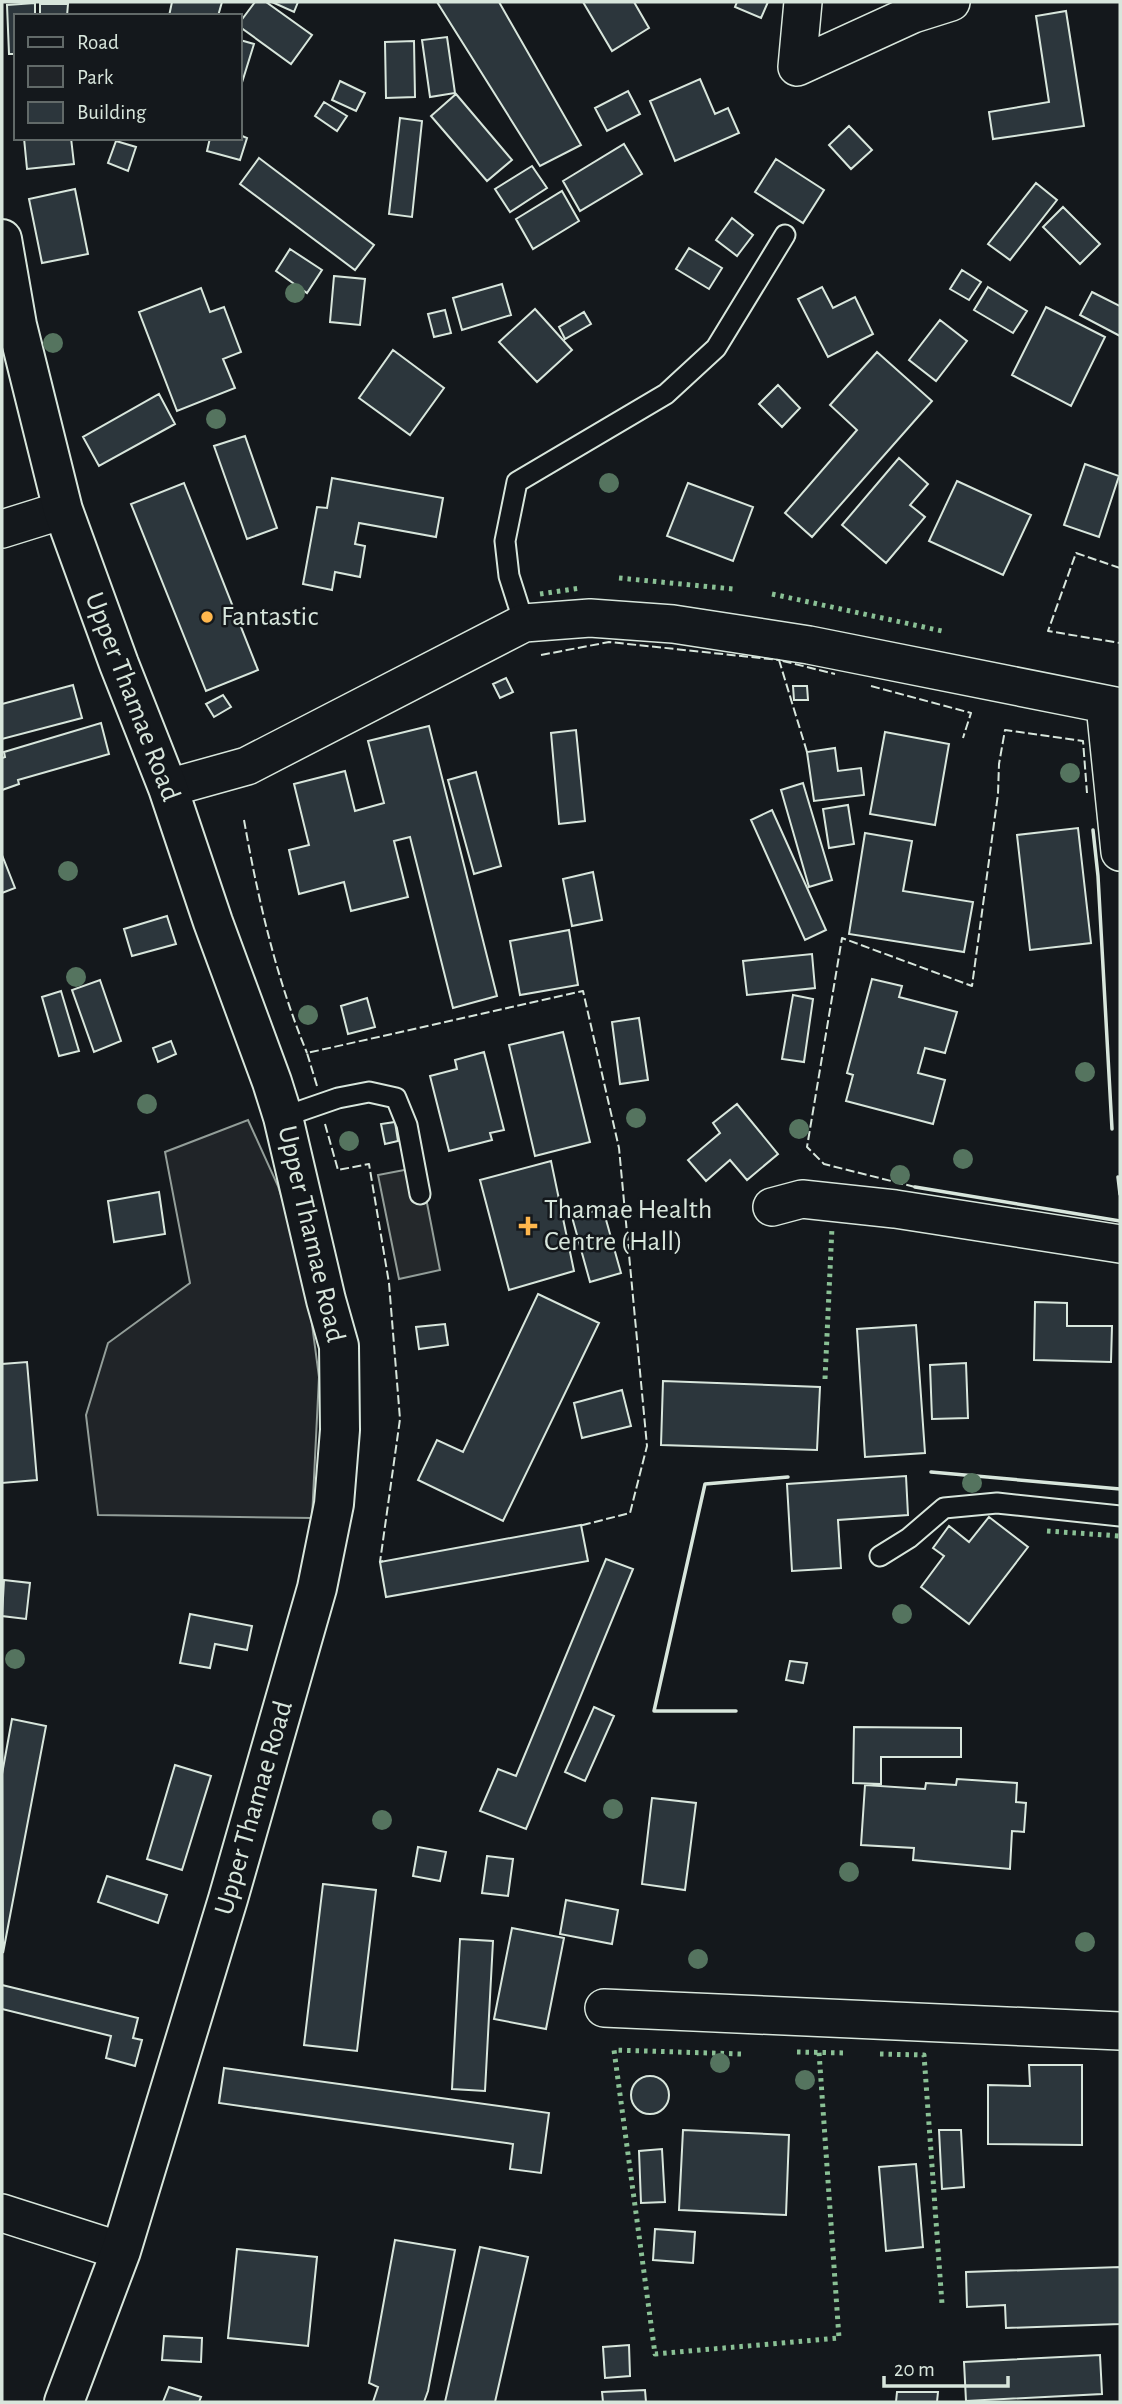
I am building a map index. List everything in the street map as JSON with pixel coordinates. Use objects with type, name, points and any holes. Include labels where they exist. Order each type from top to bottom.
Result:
[{"type":"street","points":[[803,2],[797,67],[913,14],[951,2]]},
{"type":"street","name":"Upper Thamae Road","points":[[2,239],[17,325],[63,510],[168,788],[283,1117],[326,1300],[340,1346],[340,1430],[334,1504],[310,1614],[228,1899],[121,2251],[64,2402]]},
{"type":"street","points":[[2,529],[63,510]]},
{"type":"street","points":[[168,788],[247,766],[524,623],[590,618],[673,624],[810,645],[1112,706],[1120,852]]},
{"type":"street","points":[[772,1208],[802,1199],[895,1209],[1120,1244]]},
{"type":"street","points":[[604,2008],[1120,2031]]},
{"type":"street","points":[[2,2213],[121,2251]]},
{"type":"lane","points":[[524,623],[509,576],[505,541],[517,482],[666,394],[706,358],[716,348],[785,235]]},
{"type":"lane","points":[[283,1117],[338,1098],[369,1091],[396,1098],[407,1125],[420,1194]]},
{"type":"lane","points":[[880,1556],[909,1538],[944,1508],[997,1503],[1120,1516]]},
{"type":"green space","points":[[248,1120],[278,1186],[305,1271],[319,1377],[312,1518],[98,1515],[86,1415],[108,1343],[190,1283],[165,1152]]},
{"type":"shaded area","points":[[420,1167],[440,1270],[399,1279],[378,1175]]},
{"type":"building","points":[[172,2],[222,2],[219,14],[169,14]]},
{"type":"building","points":[[255,2],[266,2],[312,35],[291,64],[242,28],[242,19]]},
{"type":"building","points":[[272,2],[298,2],[294,12]]},
{"type":"building","points":[[437,2],[499,2],[581,145],[540,166]]},
{"type":"building","points":[[583,2],[634,2],[649,28],[612,51]]},
{"type":"building","points":[[737,2],[768,2],[761,18],[735,7]]},
{"type":"building","points":[[35,3],[35,14],[14,14],[14,54],[9,54],[7,5]]},
{"type":"building","points":[[40,4],[68,4],[67,14],[40,14]]},
{"type":"building","points":[[1066,11],[1084,126],[993,139],[989,112],[1049,102],[1036,16]]},
{"type":"building","points":[[447,37],[455,93],[430,97],[422,40]]},
{"type":"building","points":[[242,41],[254,44],[242,83]]},
{"type":"building","points":[[414,41],[415,97],[386,98],[385,42]]},
{"type":"building","points":[[700,79],[715,114],[728,108],[739,133],[675,161],[650,101]]},
{"type":"building","points":[[340,81],[365,93],[356,111],[332,100]]},
{"type":"building","points":[[628,91],[640,114],[607,131],[595,108]]},
{"type":"building","points":[[456,94],[512,160],[487,181],[431,116]]},
{"type":"building","points":[[324,102],[347,116],[337,131],[315,116]]},
{"type":"building","points":[[400,118],[422,121],[412,217],[389,214]]},
{"type":"building","points":[[849,126],[872,150],[851,169],[829,145]]},
{"type":"building","points":[[242,136],[247,138],[240,160],[207,151],[210,140],[242,140]]},
{"type":"building","points":[[24,140],[71,140],[74,164],[27,169]]},
{"type":"building","points":[[116,141],[136,147],[128,171],[108,163]]},
{"type":"building","points":[[624,144],[642,174],[580,211],[563,181]]},
{"type":"building","points":[[259,158],[374,245],[355,270],[240,184]]},
{"type":"building","points":[[776,159],[824,190],[803,223],[755,192]]},
{"type":"building","points":[[532,166],[547,188],[510,212],[495,189]]},
{"type":"building","points":[[1036,183],[1057,200],[1010,260],[988,244]]},
{"type":"building","points":[[75,189],[88,254],[42,263],[29,199]]},
{"type":"building","points":[[562,191],[579,221],[533,249],[516,219]]},
{"type":"building","points":[[1063,207],[1100,244],[1080,264],[1043,227]]},
{"type":"building","points":[[732,218],[753,235],[737,256],[716,240]]},
{"type":"building","points":[[689,248],[722,268],[709,289],[676,269]]},
{"type":"building","points":[[290,249],[322,270],[307,293],[276,271]]},
{"type":"building","points":[[962,270],[981,282],[969,300],[950,289]]},
{"type":"building","points":[[334,276],[365,279],[360,325],[330,322]]},
{"type":"building","points":[[502,284],[511,315],[462,330],[453,298]]},
{"type":"building","points":[[822,287],[833,308],[855,297],[873,334],[828,357],[798,299]]},
{"type":"building","points":[[988,287],[1027,311],[1013,333],[974,310]]},
{"type":"building","points":[[201,288],[210,312],[224,307],[241,352],[223,359],[235,388],[177,411],[139,312]]},
{"type":"building","points":[[1092,292],[1120,306],[1120,336],[1080,315]]},
{"type":"building","points":[[1046,307],[1105,337],[1071,406],[1012,375]]},
{"type":"building","points":[[535,309],[572,350],[537,382],[499,342]]},
{"type":"building","points":[[445,310],[451,333],[434,337],[428,314]]},
{"type":"building","points":[[584,312],[591,324],[565,339],[559,327]]},
{"type":"building","points":[[940,320],[967,341],[936,381],[909,360]]},
{"type":"building","points":[[393,350],[444,388],[410,435],[359,398]]},
{"type":"building","points":[[877,352],[932,401],[812,537],[785,513],[857,430],[830,405]]},
{"type":"building","points":[[778,385],[800,408],[782,427],[759,404]]},
{"type":"building","points":[[159,394],[175,424],[99,466],[83,437]]},
{"type":"building","points":[[245,436],[277,528],[247,539],[214,446]]},
{"type":"building","points":[[899,458],[928,484],[910,505],[925,517],[886,563],[842,525]]},
{"type":"building","points":[[1085,464],[1119,476],[1099,537],[1064,525]]},
{"type":"building","points":[[332,478],[443,498],[436,537],[359,523],[355,544],[365,546],[360,577],[335,572],[332,590],[303,584],[317,507],[327,508]]},
{"type":"building","points":[[957,481],[1031,515],[1003,575],[929,541]]},
{"type":"building","name":"Fantastic","points":[[184,483],[258,670],[206,691],[131,504]]},
{"type":"building","points":[[688,483],[753,507],[733,561],[667,536]]},
{"type":"building","points":[[506,678],[513,692],[500,698],[493,684]]},
{"type":"building","points":[[73,685],[82,718],[2,739],[2,704]]},
{"type":"building","points":[[793,686],[807,686],[808,700],[794,700]]},
{"type":"building","points":[[223,695],[231,707],[214,717],[206,704]]},
{"type":"building","points":[[101,723],[109,754],[18,780],[19,784],[2,790],[4,752]]},
{"type":"building","points":[[429,726],[497,996],[453,1008],[410,837],[394,841],[408,897],[351,911],[344,882],[299,894],[289,850],[309,845],[294,784],[345,771],[355,811],[384,803],[368,741]]},
{"type":"building","points":[[576,730],[585,821],[559,824],[551,733]]},
{"type":"building","points":[[885,732],[949,744],[935,825],[870,814]]},
{"type":"building","points":[[835,748],[838,771],[861,768],[864,795],[814,801],[807,752]]},
{"type":"building","points":[[476,772],[501,866],[474,874],[448,780]]},
{"type":"building","points":[[803,783],[832,880],[809,887],[781,790]]},
{"type":"building","points":[[848,805],[854,844],[829,848],[823,809]]},
{"type":"building","points":[[772,810],[826,930],[805,940],[751,820]]},
{"type":"building","points":[[1078,828],[1091,943],[1030,950],[1017,835]]},
{"type":"building","points":[[865,833],[912,841],[903,891],[973,902],[964,952],[849,934]]},
{"type":"building","points":[[2,855],[15,888],[2,893]]},
{"type":"building","points":[[593,872],[602,920],[572,926],[563,879]]},
{"type":"building","points":[[167,916],[176,944],[132,956],[124,929]]},
{"type":"building","points":[[569,930],[578,985],[520,995],[510,941]]},
{"type":"building","points":[[812,954],[815,988],[747,995],[743,961]]},
{"type":"building","points":[[872,979],[902,986],[899,997],[957,1012],[945,1053],[925,1048],[918,1073],[945,1080],[933,1124],[846,1101],[853,1075],[847,1073]]},
{"type":"building","points":[[100,980],[121,1041],[94,1052],[72,990]]},
{"type":"building","points":[[61,991],[79,1051],[59,1056],[42,997]]},
{"type":"building","points":[[793,995],[813,999],[804,1062],[782,1059]]},
{"type":"building","points":[[367,998],[375,1027],[348,1034],[341,1006]]},
{"type":"building","points":[[639,1018],[648,1080],[620,1084],[612,1022]]},
{"type":"building","points":[[563,1032],[590,1142],[535,1156],[509,1045]]},
{"type":"building","points":[[171,1041],[176,1054],[158,1062],[153,1048]]},
{"type":"building","points":[[484,1052],[504,1130],[490,1133],[492,1140],[449,1151],[430,1076],[457,1069],[455,1060]]},
{"type":"building","points":[[737,1104],[778,1154],[747,1180],[730,1160],[706,1181],[688,1160],[720,1133],[713,1123]]},
{"type":"building","points":[[395,1122],[398,1141],[385,1144],[381,1124]]},
{"type":"building","name":"Thamae Health Centre (Hall)","points":[[551,1161],[574,1271],[509,1290],[480,1180]]},
{"type":"building","points":[[159,1192],[165,1234],[114,1242],[108,1201]]},
{"type":"building","points":[[603,1209],[621,1273],[590,1282],[572,1217]]},
{"type":"building","points":[[538,1294],[599,1323],[503,1521],[418,1480],[437,1440],[463,1452]]},
{"type":"building","points":[[1035,1302],[1067,1303],[1067,1326],[1112,1326],[1111,1362],[1034,1360]]},
{"type":"building","points":[[445,1324],[448,1345],[419,1349],[416,1327]]},
{"type":"building","points":[[916,1325],[925,1453],[865,1457],[857,1329]]},
{"type":"building","points":[[27,1362],[37,1480],[2,1483],[2,1364]]},
{"type":"building","points":[[966,1363],[968,1418],[932,1419],[930,1365]]},
{"type":"building","points":[[663,1381],[820,1387],[817,1450],[661,1445]]},
{"type":"building","points":[[622,1390],[631,1426],[582,1438],[574,1403]]},
{"type":"building","points":[[906,1476],[908,1515],[838,1520],[841,1568],[792,1571],[787,1484]]},
{"type":"building","points":[[989,1517],[1028,1547],[969,1624],[921,1587],[944,1556],[933,1548],[949,1526],[969,1542]]},
{"type":"building","points":[[581,1525],[588,1561],[386,1597],[380,1562]]},
{"type":"building","points":[[606,1559],[633,1569],[526,1829],[480,1811],[498,1769],[516,1776]]},
{"type":"building","points":[[4,1580],[30,1583],[26,1619],[2,1616]]},
{"type":"building","points":[[190,1614],[252,1626],[247,1650],[215,1644],[210,1668],[180,1663]]},
{"type":"building","points":[[790,1661],[807,1663],[803,1683],[786,1680]]},
{"type":"building","points":[[594,1707],[614,1716],[585,1781],[565,1772]]},
{"type":"building","points":[[12,1719],[46,1726],[3,1953],[2,1774]]},
{"type":"building","points":[[854,1727],[961,1728],[961,1757],[881,1757],[881,1784],[853,1783]]},
{"type":"building","points":[[175,1765],[211,1776],[182,1870],[147,1859]]},
{"type":"building","points":[[957,1779],[1017,1783],[1016,1802],[1026,1803],[1024,1832],[1012,1831],[1010,1869],[913,1860],[914,1848],[861,1845],[865,1785],[925,1789],[926,1783],[956,1785]]},
{"type":"building","points":[[652,1798],[696,1803],[685,1890],[642,1884]]},
{"type":"building","points":[[418,1847],[446,1852],[440,1881],[413,1876]]},
{"type":"building","points":[[487,1856],[513,1859],[508,1896],[482,1893]]},
{"type":"building","points":[[107,1876],[167,1895],[158,1923],[98,1902]]},
{"type":"building","points":[[323,1884],[376,1890],[357,2051],[304,2045]]},
{"type":"building","points":[[566,1900],[618,1910],[612,1944],[560,1934]]},
{"type":"building","points":[[512,1928],[564,1938],[546,2029],[494,2019]]},
{"type":"building","points":[[460,1939],[493,1941],[485,2091],[452,2089]]},
{"type":"building","points":[[2,1985],[138,2018],[133,2038],[142,2040],[135,2066],[106,2058],[111,2036],[2,2009]]},
{"type":"building","points":[[1029,2065],[1082,2065],[1082,2145],[988,2144],[988,2085],[1030,2086]]},
{"type":"building","points":[[224,2068],[549,2113],[541,2173],[510,2169],[513,2144],[219,2103]]},
{"type":"building","points":[[650,2076],[663,2082],[669,2095],[663,2108],[650,2114],[637,2108],[631,2095],[637,2082]]},
{"type":"building","points":[[683,2130],[789,2135],[786,2215],[679,2210]]},
{"type":"building","points":[[939,2130],[961,2130],[964,2187],[942,2189]]},
{"type":"building","points":[[662,2149],[665,2202],[641,2203],[639,2151]]},
{"type":"building","points":[[916,2164],[923,2247],[886,2251],[879,2167]]},
{"type":"building","points":[[655,2229],[695,2232],[693,2263],[653,2260]]},
{"type":"building","points":[[395,2240],[455,2250],[424,2402],[373,2402],[378,2387],[369,2383]]},
{"type":"building","points":[[480,2247],[528,2257],[495,2402],[445,2402]]},
{"type":"building","points":[[237,2249],[317,2257],[308,2346],[228,2338]]},
{"type":"building","points":[[1120,2267],[1120,2324],[1006,2328],[1005,2305],[967,2307],[966,2272]]},
{"type":"building","points":[[164,2336],[202,2338],[201,2362],[162,2360]]},
{"type":"building","points":[[629,2345],[630,2376],[605,2378],[603,2347]]},
{"type":"building","points":[[1100,2355],[1102,2394],[966,2401],[964,2362]]},
{"type":"building","points":[[169,2387],[201,2397],[199,2402],[163,2402]]},
{"type":"building","points":[[645,2390],[646,2402],[603,2402],[602,2392]]},
{"type":"building","points":[[897,2392],[938,2392],[937,2402],[896,2402]]},
{"type":"hedge","points":[[619,578],[733,589]]},
{"type":"hedge","points":[[540,594],[581,588]]},
{"type":"hedge","points":[[772,594],[942,631]]},
{"type":"hedge","points":[[825,1379],[832,1227]]},
{"type":"hedge","points":[[1047,1531],[1120,1536]]},
{"type":"hedge","points":[[741,2054],[614,2050],[655,2354],[839,2338],[819,2052]]},
{"type":"hedge","points":[[797,2052],[847,2053]]},
{"type":"hedge","points":[[880,2054],[924,2055],[942,2304]]},
{"type":"fence","points":[[1120,568],[1076,553],[1048,631],[1120,643]]},
{"type":"fence","points":[[541,655],[609,642],[779,660]]},
{"type":"fence","points":[[807,752],[779,660],[835,674]]},
{"type":"fence","points":[[871,686],[971,713],[963,738]]},
{"type":"fence","points":[[915,1187],[824,1164],[807,1147],[842,938],[972,986],[1005,730],[1083,741],[1087,793]]},
{"type":"fence","points":[[244,820],[269,938],[307,1053]]},
{"type":"fence","points":[[317,1086],[307,1053],[583,991],[619,1148],[647,1446],[630,1513],[579,1526]]},
{"type":"fence","points":[[325,1124],[338,1170],[369,1164],[389,1283],[400,1419],[380,1562],[383,1561]]},
{"type":"wall","points":[[1093,830],[1112,1129]]},
{"type":"wall","points":[[1118,1177],[1120,1194]]},
{"type":"wall","points":[[915,1187],[1120,1221]]},
{"type":"wall","points":[[931,1472],[1120,1489]]},
{"type":"wall","points":[[736,1711],[654,1711],[705,1484],[788,1477]]},
{"type":"place","name":"Fantastic","points":[[207,617]]},
{"type":"place","name":"Thamae Health Centre (Hall)","points":[[528,1226]]}]
